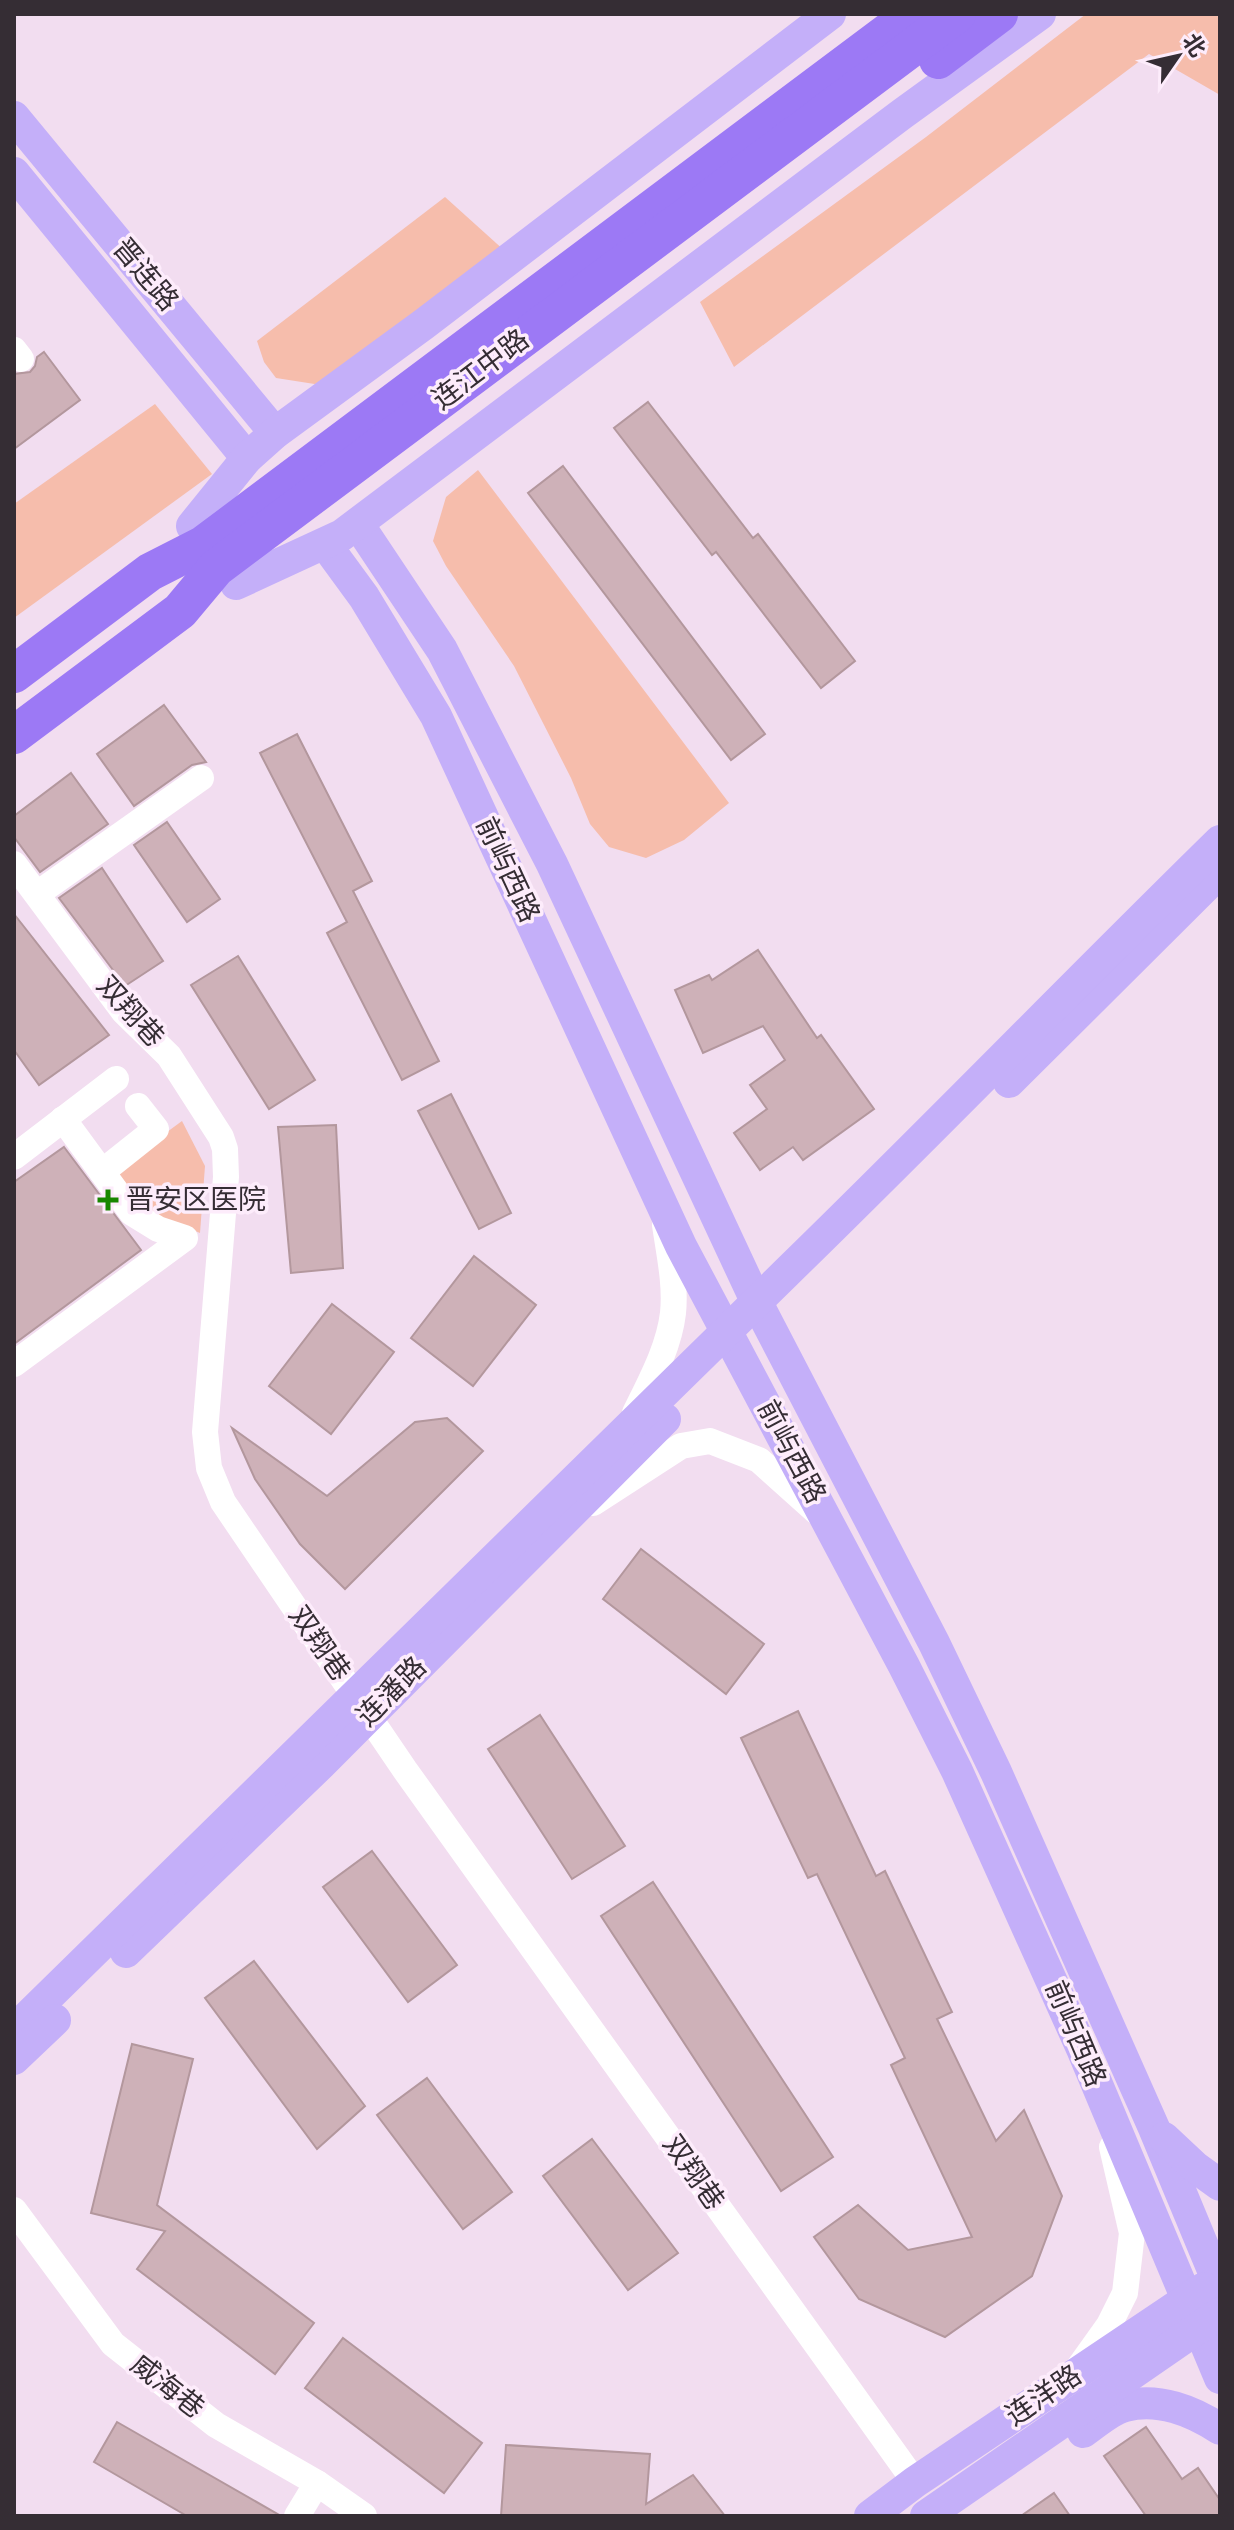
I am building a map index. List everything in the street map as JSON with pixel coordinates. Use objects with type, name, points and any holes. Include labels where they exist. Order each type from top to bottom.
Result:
[{"type":"highway","points":[[150,572],[254,464],[873,14]]},
{"type":"highway","name":"连江中路","points":[[14,735],[180,611],[216,568],[317,477],[912,14]]},
{"type":"highway","name":"连江中路","points":[[14,674],[150,572],[203,545],[317,477],[957,14]]},
{"type":"highway","points":[[180,611],[236,584],[1027,15]]},
{"type":"main road","points":[[254,464],[275,433],[424,324],[830,14]]},
{"type":"main road","points":[[236,584],[326,545],[358,524],[1027,15]]},
{"type":"main road","name":"晋连路","points":[[14,117],[275,433]]},
{"type":"main road","name":"晋连路","points":[[14,173],[254,464]]},
{"type":"main road","name":"前屿西路","points":[[358,524],[442,650],[552,864],[761,1311],[948,1672],[996,1772],[1219,2282]]},
{"type":"main road","name":"前屿西路","points":[[326,545],[364,597],[436,716],[663,1209],[957,1771],[1201,2313],[1220,2378]]},
{"type":"main road","points":[[761,1311],[1220,841]]},
{"type":"main road","points":[[761,1311],[1220,872]]},
{"type":"main road","name":"连潘路","points":[[14,2059],[362,1706],[630,1423],[761,1311]]},
{"type":"main road","name":"连潘路","points":[[14,2030],[557,1527],[730,1340]]},
{"type":"main road","points":[[1154,2128],[1195,2167],[1220,2185]]},
{"type":"main road","name":"连洋路","points":[[926,2516],[1201,2313],[1219,2282]]},
{"type":"main road","name":"连洋路","points":[[870,2516],[915,2482],[1071,2378],[1201,2313]]},
{"type":"main road","points":[[934,2516],[1042,2459],[1126,2406],[1173,2407],[1193,2413],[1220,2429]]},
{"type":"street","points":[[37,894],[201,778]]},
{"type":"street","name":"双翔巷","points":[[14,864],[124,1012],[169,1056],[221,1137],[225,1149],[226,1177],[205,1415],[207,1459],[218,1491],[236,1523],[362,1706],[915,2482]]},
{"type":"street","points":[[14,1157],[116,1079]]},
{"type":"street","points":[[102,1172],[156,1129],[138,1106]]},
{"type":"street","points":[[14,1364],[185,1238],[158,1229],[132,1213],[63,1119]]},
{"type":"street","points":[[630,1423],[657,1369],[673,1313],[671,1266],[663,1209]]},
{"type":"street","points":[[557,1527],[681,1446],[710,1441],[759,1460],[828,1522]]},
{"type":"street","points":[[1071,2378],[1109,2325],[1125,2293],[1132,2233],[1100,2092]]},
{"type":"street","name":"威海巷","points":[[14,2210],[113,2344],[216,2425],[317,2483],[364,2516]]},
{"type":"street","points":[[297,2516],[317,2483]]},
{"type":"shaded area","points":[[1086,14],[1215,14],[1220,18],[1220,95],[1149,54],[734,367],[700,302],[926,137]]},
{"type":"shaded area","points":[[445,197],[506,252],[321,385],[276,378],[264,362],[257,341]]},
{"type":"shaded area","points":[[155,404],[212,474],[14,618],[14,504]]},
{"type":"shaded area","points":[[478,470],[729,803],[684,840],[646,858],[609,847],[590,824],[571,778],[514,666],[446,566],[433,541],[446,497]]},
{"type":"shaded area","points":[[182,1121],[205,1166],[200,1233],[137,1207],[114,1171]]},
{"type":"building","points":[[44,352],[80,400],[14,449],[14,374],[30,372],[37,357]]},
{"type":"building","points":[[648,402],[753,538],[758,534],[855,661],[821,688],[716,552],[712,555],[614,428]]},
{"type":"building","points":[[563,466],[765,734],[731,760],[528,493]]},
{"type":"building","points":[[164,705],[206,762],[192,765],[134,806],[97,754]]},
{"type":"building","points":[[297,734],[372,881],[353,891],[439,1061],[402,1080],[327,933],[347,922],[260,753]]},
{"type":"building","points":[[71,773],[108,824],[40,872],[14,837],[14,816]]},
{"type":"building","points":[[167,822],[220,899],[187,922],[134,845]]},
{"type":"building","points":[[102,868],[163,961],[125,986],[59,898]]},
{"type":"building","points":[[14,914],[109,1035],[39,1085],[14,1050]]},
{"type":"building","points":[[758,950],[817,1038],[821,1035],[874,1109],[803,1160],[793,1147],[760,1170],[734,1133],[767,1109],[750,1085],[785,1060],[763,1026],[703,1053],[675,990],[709,975],[712,980]]},
{"type":"building","points":[[238,956],[315,1080],[269,1109],[191,985]]},
{"type":"building","points":[[451,1094],[511,1213],[479,1229],[418,1111]]},
{"type":"building","points":[[336,1125],[343,1268],[291,1273],[278,1127]]},
{"type":"building","points":[[64,1147],[141,1250],[14,1344],[14,1182]]},
{"type":"building","points":[[474,1256],[536,1305],[473,1386],[411,1338]]},
{"type":"building","points":[[332,1304],[394,1352],[331,1434],[269,1386]]},
{"type":"building","points":[[447,1418],[483,1451],[345,1589],[300,1544],[255,1479],[232,1428],[327,1496],[415,1422]]},
{"type":"building","points":[[641,1549],[764,1644],[726,1694],[603,1599]]},
{"type":"building","points":[[798,1711],[876,1876],[885,1871],[952,2012],[937,2019],[996,2141],[1024,2110],[1062,2196],[1032,2276],[945,2337],[859,2299],[814,2237],[858,2205],[908,2250],[972,2237],[891,2065],[905,2058],[817,1874],[808,1878],[741,1738]]},
{"type":"building","points":[[540,1715],[625,1846],[572,1879],[488,1749]]},
{"type":"building","points":[[372,1851],[457,1965],[408,2002],[323,1887]]},
{"type":"building","points":[[653,1882],[833,2157],[781,2191],[601,1916]]},
{"type":"building","points":[[254,1961],[365,2106],[317,2149],[205,1998]]},
{"type":"building","points":[[132,2044],[193,2059],[157,2205],[314,2323],[275,2374],[137,2269],[165,2231],[91,2213]]},
{"type":"building","points":[[427,2078],[512,2192],[463,2229],[377,2115]]},
{"type":"building","points":[[592,2139],[678,2253],[628,2290],[543,2176]]},
{"type":"building","points":[[343,2338],[482,2443],[444,2493],[305,2388]]},
{"type":"building","points":[[117,2422],[281,2516],[187,2516],[94,2462]]},
{"type":"building","points":[[1146,2427],[1182,2479],[1198,2468],[1220,2500],[1220,2516],[1146,2516],[1104,2456]]},
{"type":"building","points":[[506,2445],[650,2454],[646,2504],[693,2475],[725,2516],[501,2516]]},
{"type":"building","points":[[1054,2493],[1070,2516],[1021,2516]]},
{"type":"place","name":"晋安区医院","points":[[108,1200]]}]
